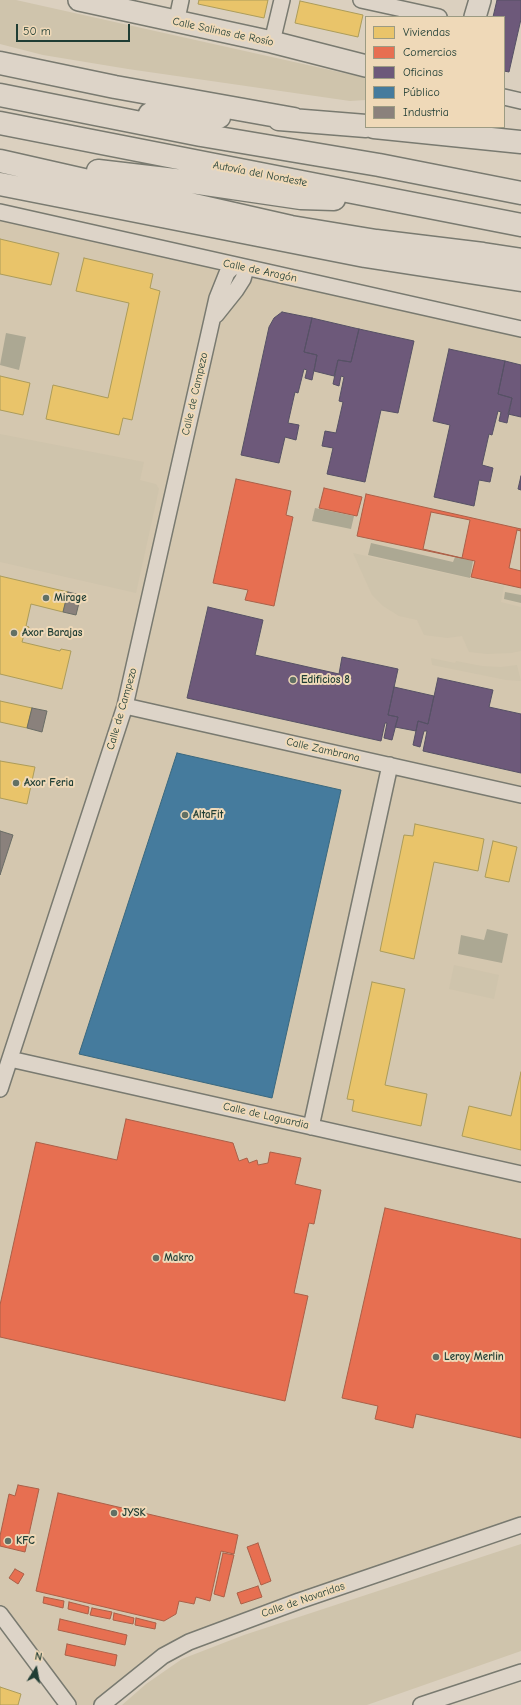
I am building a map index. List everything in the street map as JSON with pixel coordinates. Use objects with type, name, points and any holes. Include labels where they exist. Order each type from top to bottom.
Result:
[{"type":"highway","points":[[0,63],[115,87],[294,119]]},
{"type":"highway","points":[[0,95],[78,112],[201,135],[379,165],[521,193]]},
{"type":"highway","points":[[78,112],[294,119],[365,126]]},
{"type":"highway","name":"Autovía del Nordeste","points":[[0,123],[521,225]]},
{"type":"highway","points":[[384,128],[521,142]]},
{"type":"highway","points":[[0,154],[106,172],[192,182],[301,198],[415,204]]},
{"type":"highway","points":[[0,161],[291,227],[376,241],[521,260]]},
{"type":"highway","points":[[0,184],[365,256],[521,280]]},
{"type":"street","name":"Calle Salinas de Rosío","points":[[82,0],[272,42],[365,65]]},
{"type":"street","points":[[272,42],[282,0]]},
{"type":"street","points":[[361,0],[378,11],[409,5],[436,16]]},
{"type":"street","points":[[475,16],[480,0]]},
{"type":"street","points":[[505,97],[521,101]]},
{"type":"street","name":"Calle de Aragón","points":[[0,212],[521,329]]},
{"type":"street","name":"Calle de Campezo","points":[[0,1089],[125,706],[212,321],[227,273],[238,266]]},
{"type":"street","name":"Calle Zambrana","points":[[125,706],[521,795]]},
{"type":"street","points":[[311,1127],[390,765]]},
{"type":"street","name":"Calle de Laguardia","points":[[10,1059],[521,1174]]},
{"type":"street","name":"Calle de Navaridas","points":[[102,1705],[164,1656],[189,1642],[299,1601],[521,1526]]},
{"type":"street","points":[[0,1614],[68,1705]]},
{"type":"street","points":[[421,1705],[521,1672]]},
{"type":"shaded area","points":[[0,0],[16,0],[365,78],[365,100],[350,101],[128,69],[43,55],[0,44]]},
{"type":"shaded area","points":[[0,212],[521,329],[521,1525],[189,1642],[102,1705],[68,1705],[0,1614]]},
{"type":"shaded area","points":[[6,333],[26,337],[19,370],[0,365]]},
{"type":"shaded area","points":[[0,434],[144,462],[140,480],[156,484],[159,489],[136,593],[0,562]]},
{"type":"shaded area","points":[[315,508],[354,516],[351,529],[312,521]]},
{"type":"shaded area","points":[[371,543],[453,562],[455,557],[473,561],[470,578],[368,555]]},
{"type":"shaded area","points":[[353,553],[504,586],[501,602],[521,607],[521,651],[487,654],[469,652],[462,636],[447,638],[424,635],[417,620],[399,616],[383,606],[372,595]]},
{"type":"shaded area","points":[[505,592],[521,595],[521,603],[504,599]]},
{"type":"shaded area","points":[[431,658],[455,663],[456,661],[482,666],[501,667],[517,665],[521,681],[506,680],[432,665]]},
{"type":"shaded area","points":[[487,929],[508,934],[502,963],[458,954],[461,935],[484,940]]},
{"type":"shaded area","points":[[454,965],[499,975],[494,999],[449,989]]},
{"type":"shaded area","points":[[521,1544],[521,1651],[367,1705],[122,1705],[146,1684],[182,1659],[244,1635]]},
{"type":"building: Viviendas","points":[[199,0],[268,0],[264,18],[198,4]]},
{"type":"building: Viviendas","points":[[300,1],[363,15],[358,37],[295,23]]},
{"type":"building: Viviendas","points":[[0,239],[59,253],[51,285],[0,274]]},
{"type":"building: Viviendas","points":[[84,258],[153,274],[150,288],[160,291],[132,420],[123,418],[119,435],[46,419],[53,385],[108,398],[129,303],[76,291]]},
{"type":"building: Viviendas","points":[[0,376],[30,383],[23,415],[0,410]]},
{"type":"building: Viviendas","name":"Axor Barajas","points":[[0,576],[68,592],[63,612],[31,604],[26,626],[29,627],[27,636],[24,635],[22,642],[60,651],[61,649],[71,651],[62,689],[0,674]]},
{"type":"building: Viviendas","points":[[0,701],[32,708],[27,728],[0,722]]},
{"type":"building: Viviendas","name":"Axor Feria","points":[[0,761],[35,767],[27,804],[0,798]]},
{"type":"building: Viviendas","points":[[415,824],[484,839],[478,871],[434,862],[414,959],[380,951],[404,835],[413,836]]},
{"type":"building: Viviendas","points":[[493,841],[517,847],[509,882],[485,877]]},
{"type":"building: Viviendas","points":[[372,982],[405,989],[385,1085],[427,1094],[421,1126],[352,1111],[354,1100],[347,1099]]},
{"type":"building: Viviendas","points":[[521,1072],[521,1150],[462,1136],[469,1106],[511,1116]]},
{"type":"building: Viviendas","points":[[0,1687],[21,1694],[18,1705],[0,1705]]},
{"type":"building: Comercios","points":[[236,479],[291,491],[286,515],[293,517],[274,606],[245,600],[248,590],[213,583]]},
{"type":"building: Comercios","points":[[324,488],[362,497],[357,516],[319,508]]},
{"type":"building: Comercios","points":[[366,494],[521,529],[521,588],[471,577],[475,561],[357,536]]},
{"type":"building: Comercios","points":[[431,512],[470,520],[462,558],[423,549]]},
{"type":"building: Comercios","points":[[517,530],[521,531],[521,571],[509,568]]},
{"type":"building: Comercios","name":"Makro","points":[[126,1119],[233,1143],[239,1161],[247,1158],[249,1163],[257,1160],[258,1165],[268,1163],[270,1152],[301,1158],[295,1184],[321,1190],[314,1224],[309,1223],[294,1293],[308,1296],[285,1401],[0,1337],[0,1305],[36,1142],[117,1160]]},
{"type":"building: Comercios","name":"Leroy Merlin","points":[[385,1208],[521,1239],[521,1438],[416,1414],[413,1428],[375,1419],[378,1406],[342,1398]]},
{"type":"building: Comercios","points":[[18,1485],[39,1489],[25,1552],[0,1546],[0,1536],[9,1494],[15,1496]]},
{"type":"building: Comercios","points":[[58,1493],[238,1535],[234,1554],[221,1551],[210,1601],[196,1597],[194,1604],[179,1601],[176,1614],[164,1621],[36,1591]]},
{"type":"building: Comercios","points":[[258,1543],[271,1581],[261,1585],[247,1547]]},
{"type":"building: Comercios","points":[[223,1553],[234,1555],[224,1597],[214,1594]]},
{"type":"building: Comercios","points":[[15,1569],[24,1574],[18,1584],[9,1578]]},
{"type":"building: Comercios","points":[[258,1586],[262,1597],[241,1604],[237,1593]]},
{"type":"building: Comercios","points":[[44,1597],[64,1601],[63,1608],[43,1603]]},
{"type":"building: Comercios","points":[[69,1602],[89,1607],[88,1614],[68,1609]]},
{"type":"building: Comercios","points":[[92,1608],[112,1612],[110,1619],[90,1615]]},
{"type":"building: Comercios","points":[[114,1613],[134,1618],[133,1624],[113,1620]]},
{"type":"building: Comercios","points":[[136,1618],[156,1623],[155,1629],[135,1625]]},
{"type":"building: Comercios","points":[[60,1619],[127,1635],[125,1645],[58,1630]]},
{"type":"building: Comercios","points":[[67,1644],[117,1655],[115,1666],[65,1655]]},
{"type":"building: Oficinas","points":[[497,0],[521,0],[521,19],[509,72],[505,71],[505,16],[493,16]]},
{"type":"building: Oficinas","points":[[282,312],[312,318],[304,352],[317,355],[312,380],[305,378],[307,370],[304,369],[298,393],[295,392],[288,423],[299,425],[296,440],[285,437],[279,463],[241,455],[269,327],[274,318]]},
{"type":"building: Oficinas","points":[[312,318],[359,329],[351,362],[338,360],[334,376],[314,371],[317,355],[304,352]]},
{"type":"building: Oficinas","points":[[359,329],[414,341],[398,413],[381,410],[365,482],[327,474],[333,448],[322,446],[325,431],[336,433],[343,402],[339,401],[344,377],[341,376],[339,386],[333,384],[338,360],[351,362]]},
{"type":"building: Oficinas","points":[[449,349],[505,361],[498,394],[512,398],[507,423],[499,421],[501,412],[498,411],[492,435],[489,434],[482,465],[493,468],[490,482],[479,480],[474,506],[434,497],[450,425],[433,421]]},
{"type":"building: Oficinas","points":[[505,361],[521,365],[521,417],[508,414],[512,398],[498,394]]},
{"type":"building: Oficinas","points":[[521,476],[521,490],[518,489]]},
{"type":"building: Oficinas","name":"Edificios 8","points":[[208,607],[263,620],[255,655],[339,674],[342,657],[398,669],[388,715],[398,717],[392,740],[384,738],[387,723],[385,723],[381,741],[187,698]]},
{"type":"building: Oficinas","points":[[438,678],[493,690],[489,707],[521,714],[521,773],[423,751],[427,731],[424,731],[420,747],[413,745],[418,721],[428,724]]},
{"type":"building: Oficinas","points":[[394,687],[434,696],[428,724],[418,721],[416,731],[395,727],[398,717],[388,715]]},
{"type":"building: Público","points":[[177,753],[341,790],[272,1098],[79,1054]]},
{"type":"building: Industria","points":[[68,592],[81,595],[76,615],[63,612]]},
{"type":"building: Industria","points":[[32,708],[47,711],[42,732],[27,728]]},
{"type":"building: Industria","points":[[0,831],[13,835],[0,875]]},
{"type":"place","name":"Mirage","points":[[46,598]]},
{"type":"place","name":"Axor Barajas","points":[[14,633]]},
{"type":"place","name":"Edificios 8","points":[[293,680]]},
{"type":"place","name":"Axor Feria","points":[[16,783]]},
{"type":"place","name":"AltaFit","points":[[185,815]]},
{"type":"place","name":"Makro","points":[[156,1258]]},
{"type":"place","name":"Leroy Merlin","points":[[436,1357]]},
{"type":"place","name":"JYSK","points":[[114,1513]]},
{"type":"place","name":"KFC","points":[[8,1541]]}]
